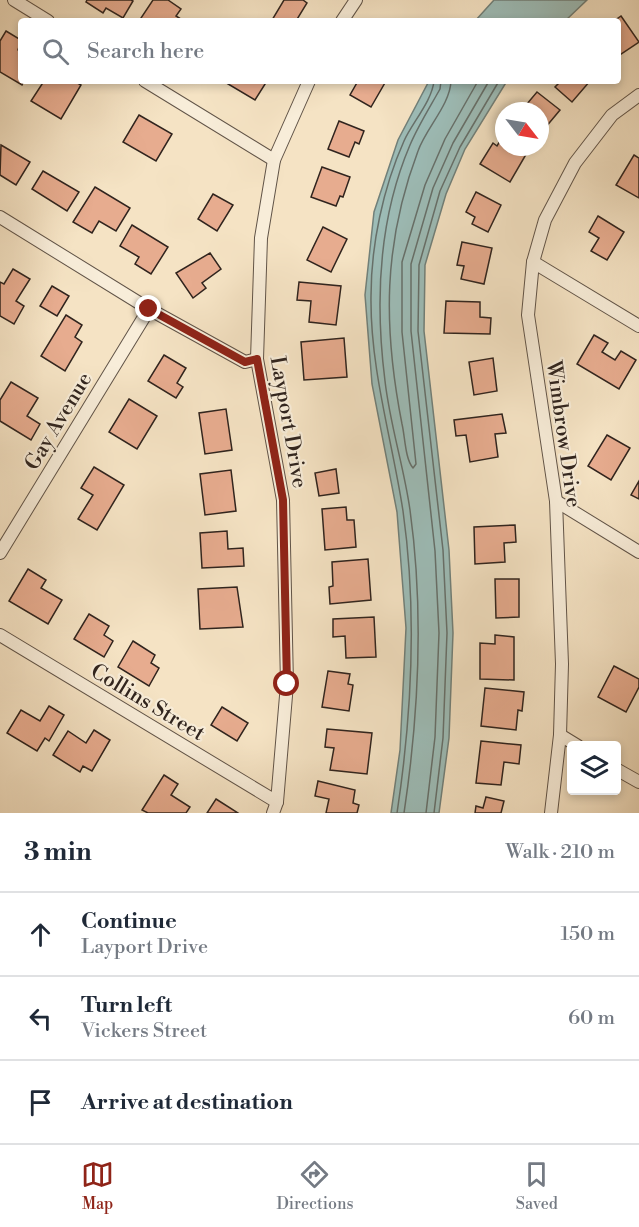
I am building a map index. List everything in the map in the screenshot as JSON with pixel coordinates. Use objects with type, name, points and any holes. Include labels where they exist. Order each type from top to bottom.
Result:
[{"type":"street","points":[[14,0],[43,18]]},
{"type":"street","points":[[344,18],[356,0]]},
{"type":"street","points":[[151,84],[274,160]]},
{"type":"street","name":"Layport Drive","points":[[275,807],[287,684],[283,500],[257,359],[261,238],[274,160],[308,84]]},
{"type":"street","name":"Wimbrow Drive","points":[[551,813],[560,735],[562,664],[556,501],[528,315],[533,262],[544,220],[575,163],[612,115],[639,95]]},
{"type":"street","points":[[0,217],[149,309],[245,362],[257,359]]},
{"type":"street","points":[[533,262],[639,326]]},
{"type":"street","name":"Gay Avenue","points":[[0,553],[149,309]]},
{"type":"street","points":[[556,501],[639,552]]},
{"type":"street","name":"Collins Street","points":[[0,635],[275,807]]},
{"type":"street","points":[[560,735],[570,741]]},
{"type":"street","points":[[621,772],[639,782]]},
{"type":"water","points":[[494,0],[587,0],[568,18],[478,18]]},
{"type":"water","points":[[427,84],[505,84],[465,149],[446,194],[425,265],[424,331],[449,550],[453,633],[449,738],[439,813],[391,813],[400,750],[406,628],[397,512],[372,384],[365,295],[374,212],[398,140]]},
{"type":"building","points":[[87,0],[133,1],[123,18],[106,8],[103,13],[86,2]]},
{"type":"building","points":[[153,0],[168,0],[181,9],[176,16],[179,18],[141,18]]},
{"type":"building","points":[[284,0],[303,0],[307,3],[298,18],[273,18]]},
{"type":"building","points":[[621,16],[639,42],[621,54],[621,18],[618,18]]},
{"type":"building","points":[[6,31],[18,38],[18,83],[0,72],[0,41]]},
{"type":"building","points":[[42,84],[81,85],[61,119],[31,101]]},
{"type":"building","points":[[228,84],[265,84],[255,100]]},
{"type":"building","points":[[356,84],[384,84],[371,107],[350,95]]},
{"type":"building","points":[[558,84],[587,84],[572,102],[555,87]]},
{"type":"building","points":[[537,92],[560,110],[549,123],[549,102],[529,102]]},
{"type":"building","points":[[139,115],[172,134],[156,161],[123,142]]},
{"type":"building","points":[[339,121],[364,131],[359,144],[355,142],[349,157],[328,149]]},
{"type":"building","points":[[493,143],[495,156],[525,156],[510,182],[480,164]]},
{"type":"building","points":[[1,145],[30,162],[16,185],[0,175]]},
{"type":"building","points":[[634,155],[639,158],[639,198],[616,185]]},
{"type":"building","points":[[322,167],[350,177],[343,197],[340,196],[336,206],[311,197]]},
{"type":"building","points":[[43,171],[79,192],[67,211],[32,189]]},
{"type":"building","points":[[95,187],[130,208],[116,231],[99,221],[92,233],[73,222]]},
{"type":"building","points":[[476,192],[501,205],[488,232],[472,224],[475,217],[466,212]]},
{"type":"building","points":[[213,194],[233,205],[217,231],[198,219]]},
{"type":"building","points":[[598,216],[624,232],[607,260],[591,251],[599,238],[589,232]]},
{"type":"building","points":[[132,225],[168,247],[151,274],[135,264],[139,257],[120,246]]},
{"type":"building","points":[[323,227],[347,239],[331,272],[307,260]]},
{"type":"building","points":[[462,242],[492,248],[484,284],[461,279],[464,266],[457,265]]},
{"type":"building","points":[[210,253],[221,269],[202,283],[206,288],[193,298],[176,273]]},
{"type":"building","points":[[13,269],[30,279],[16,301],[24,306],[14,324],[0,316],[0,282],[4,284]]},
{"type":"building","points":[[299,282],[341,286],[336,325],[309,322],[311,301],[297,300]]},
{"type":"building","points":[[52,286],[69,296],[57,316],[40,306]]},
{"type":"building","points":[[446,301],[480,302],[480,317],[491,318],[490,334],[444,333]]},
{"type":"building","points":[[66,315],[82,325],[75,337],[82,342],[65,371],[41,356]]},
{"type":"building","points":[[594,335],[608,343],[602,352],[615,360],[621,351],[636,360],[619,389],[577,364]]},
{"type":"building","points":[[344,338],[347,377],[304,380],[301,342]]},
{"type":"building","points":[[164,355],[186,368],[177,383],[183,387],[176,398],[148,381]]},
{"type":"building","points":[[493,358],[497,391],[474,395],[469,362]]},
{"type":"building","points":[[11,382],[38,398],[27,416],[40,424],[31,440],[0,421],[0,400]]},
{"type":"building","points":[[129,399],[157,416],[137,449],[109,432]]},
{"type":"building","points":[[226,409],[232,450],[205,454],[199,413]]},
{"type":"building","points":[[502,414],[506,433],[495,434],[498,457],[470,462],[466,435],[456,436],[454,420]]},
{"type":"building","points":[[607,435],[630,448],[611,480],[588,466]]},
{"type":"building","points":[[94,467],[124,485],[97,530],[78,519],[93,495],[81,488]]},
{"type":"building","points":[[336,469],[339,493],[319,496],[315,473]]},
{"type":"building","points":[[231,470],[236,511],[205,515],[200,474]]},
{"type":"building","points":[[639,481],[639,499],[631,495]]},
{"type":"building","points":[[346,507],[347,520],[354,520],[356,547],[325,550],[322,509]]},
{"type":"building","points":[[515,525],[516,542],[504,543],[505,562],[475,564],[474,527]]},
{"type":"building","points":[[227,531],[228,549],[243,548],[244,566],[202,568],[200,533]]},
{"type":"building","points":[[368,559],[371,600],[330,604],[329,587],[333,586],[332,562]]},
{"type":"building","points":[[28,569],[46,580],[41,588],[62,600],[48,624],[9,601]]},
{"type":"building","points":[[495,579],[519,579],[519,617],[496,618]]},
{"type":"building","points":[[237,587],[243,627],[200,629],[198,589]]},
{"type":"building","points":[[89,614],[109,626],[104,635],[113,641],[104,657],[74,639]]},
{"type":"building","points":[[374,617],[376,657],[346,658],[345,636],[333,637],[333,619]]},
{"type":"building","points":[[495,635],[514,637],[514,680],[480,679],[480,643],[495,644]]},
{"type":"building","points":[[133,641],[155,655],[151,663],[159,668],[149,686],[118,667]]},
{"type":"building","points":[[614,666],[639,679],[639,687],[626,712],[598,697]]},
{"type":"building","points":[[328,671],[350,674],[348,684],[353,685],[349,711],[322,707]]},
{"type":"building","points":[[485,688],[524,692],[522,711],[518,710],[516,730],[481,726]]},
{"type":"building","points":[[49,706],[64,715],[49,741],[45,738],[37,751],[7,733],[21,710],[40,721]]},
{"type":"building","points":[[222,707],[248,723],[237,741],[211,725]]},
{"type":"building","points":[[327,729],[372,733],[367,774],[330,770],[334,748],[325,747]]},
{"type":"building","points":[[94,730],[110,740],[92,771],[83,766],[80,772],[53,755],[68,731],[86,743]]},
{"type":"building","points":[[481,741],[521,745],[519,764],[504,762],[501,785],[476,783]]},
{"type":"building","points":[[164,775],[178,784],[171,795],[190,807],[186,813],[148,813],[142,810]]},
{"type":"building","points":[[318,781],[355,790],[353,803],[359,805],[357,813],[326,813],[329,799],[315,796]]},
{"type":"building","points":[[486,797],[504,801],[501,813],[475,813],[476,806],[483,808]]},
{"type":"building","points":[[216,799],[238,813],[207,813]]},
{"type":"route","points":[[149,309],[245,362],[257,359],[283,500],[287,684]]}]
